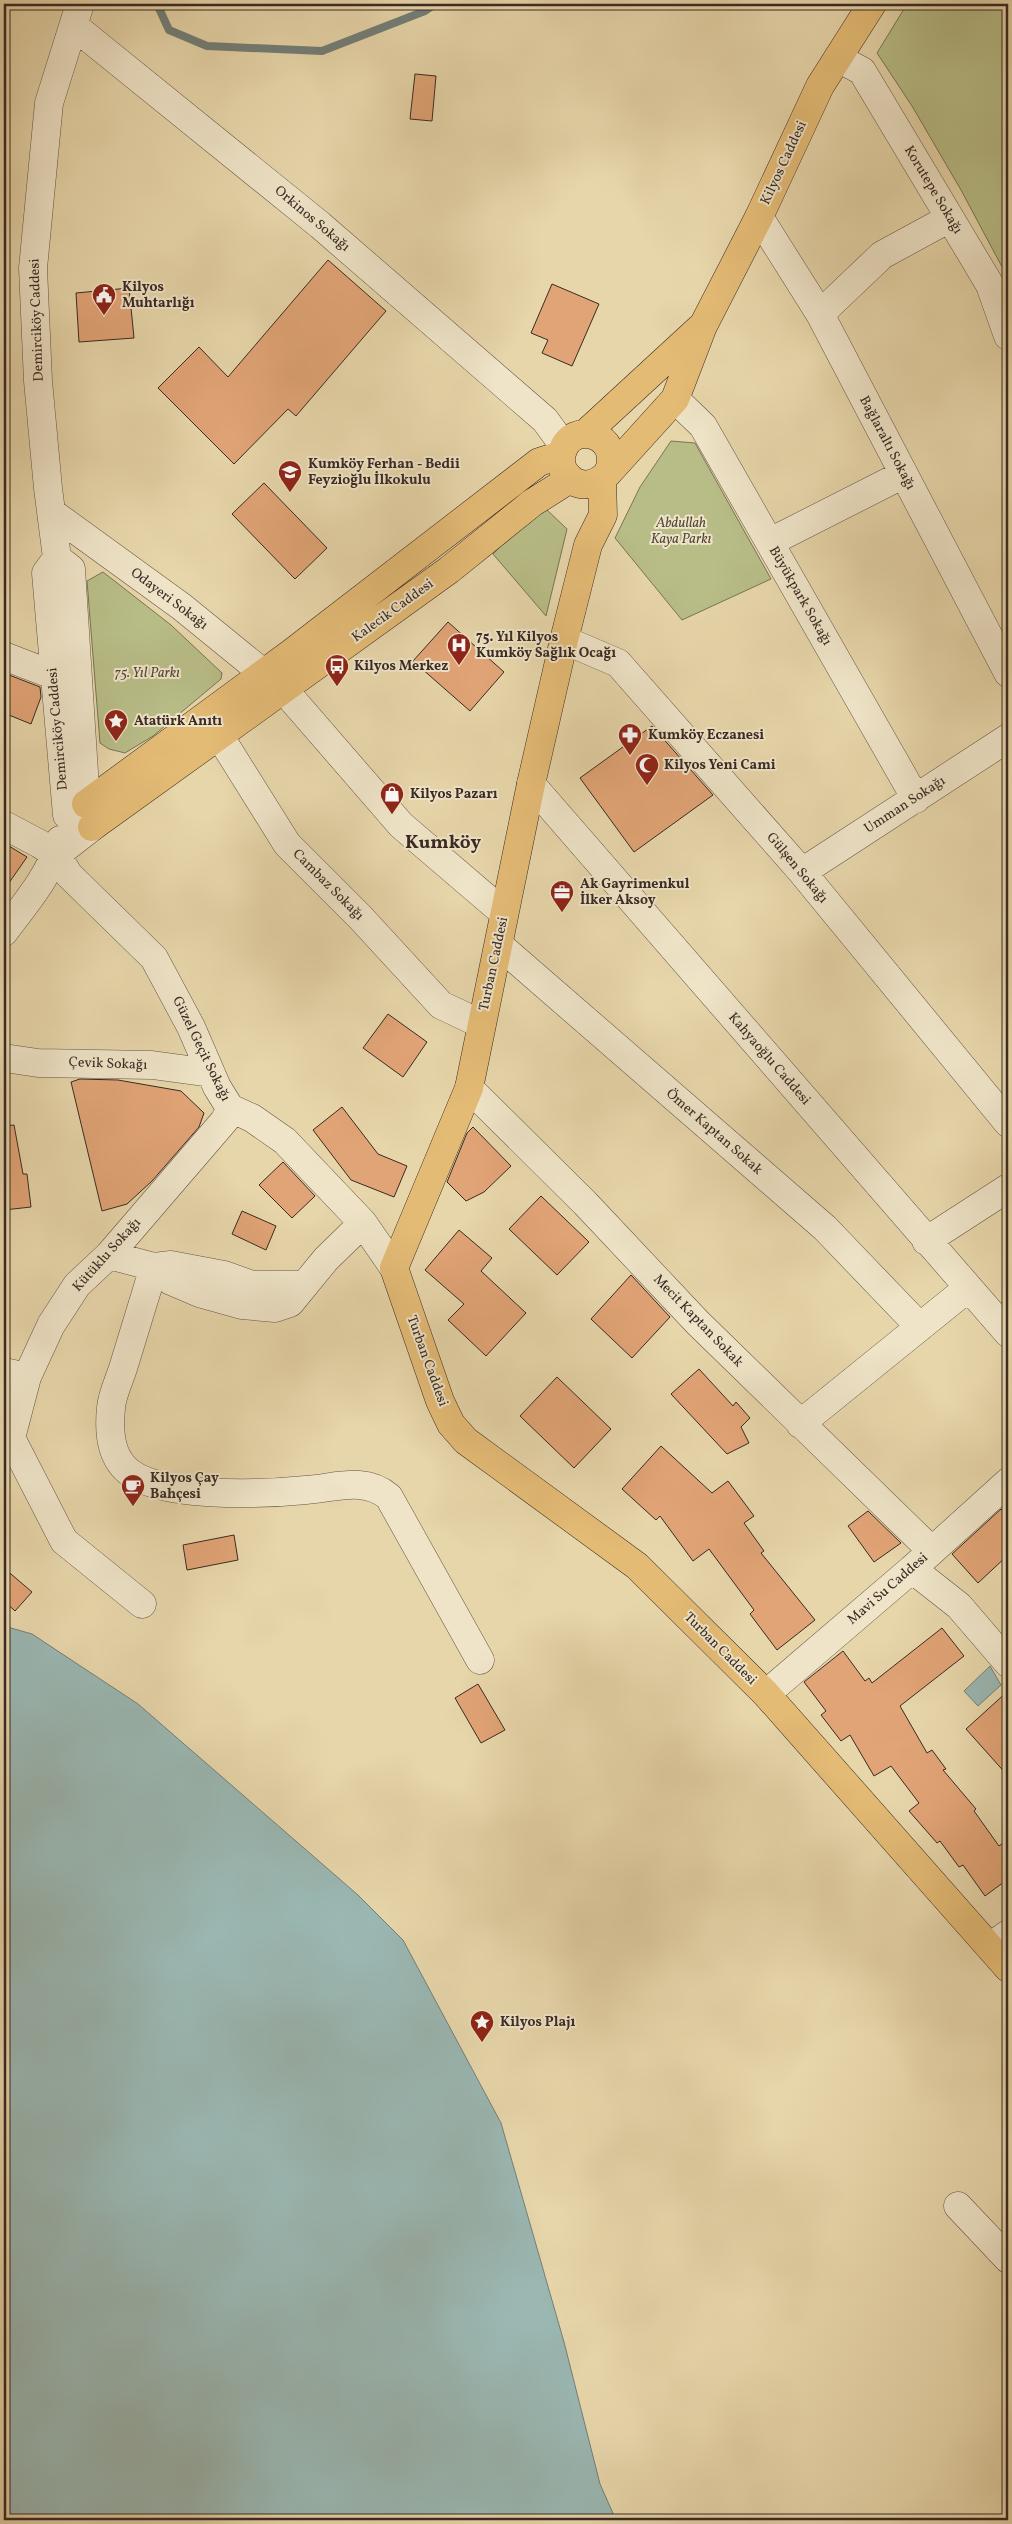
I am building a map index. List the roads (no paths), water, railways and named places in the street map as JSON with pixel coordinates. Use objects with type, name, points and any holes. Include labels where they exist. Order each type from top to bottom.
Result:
[{"type":"main road","name":"Kilyos Caddesi","points":[[703,326],[759,217],[820,86],[872,4]]},
{"type":"main road","points":[[582,461],[675,399],[703,326]]},
{"type":"main road","points":[[582,461],[703,326]]},
{"type":"main road","name":"Turban Caddesi","points":[[582,461],[583,512],[588,545],[531,784],[469,1088],[394,1268],[440,1401],[451,1424],[466,1441],[637,1566],[766,1694],[999,1941],[1008,1968]]},
{"type":"main road","name":"Kalecik Caddesi","points":[[213,726],[262,674],[539,462],[582,461]]},
{"type":"main road","name":"Kalecik Caddesi","points":[[82,815],[213,726],[284,690],[449,570],[582,461]]},
{"type":"street","name":"Orkinos Sokağı","points":[[81,11],[320,225],[545,420],[564,426],[582,461]]},
{"type":"street","name":"Demirciköy Caddesi","points":[[81,11],[49,102],[33,268],[36,356],[57,558],[46,572],[66,676],[82,815]]},
{"type":"street","name":"Korutepe Sokağı","points":[[838,58],[862,71],[990,284],[1008,336]]},
{"type":"street","name":"Bağlaraltı Sokağı","points":[[759,217],[820,314],[1008,673]]},
{"type":"street","points":[[820,314],[882,255],[950,218]]},
{"type":"street","name":"Büyükpark Sokağı","points":[[675,399],[703,426],[916,799]]},
{"type":"street","points":[[770,542],[904,474]]},
{"type":"street","name":"Odayeri Sokağı","points":[[51,512],[182,606],[262,674],[284,690]]},
{"type":"street","name":"Gülşen Sokağı","points":[[564,640],[618,662],[802,872],[1008,1123]]},
{"type":"street","points":[[4,656],[66,676]]},
{"type":"street","points":[[284,690],[400,825],[504,913]]},
{"type":"street","name":"Cambaz Sokağı","points":[[213,726],[287,844],[360,917],[441,1005],[482,1024]]},
{"type":"street","name":"Umman Sokağı","points":[[802,872],[1008,738]]},
{"type":"street","name":"Kahyaoğlu Caddesi","points":[[531,784],[926,1241],[1008,1333]]},
{"type":"street","name":"Kalecik Caddesi","points":[[4,932],[24,906],[82,815]]},
{"type":"street","name":"Güzel Geçit Sokağı","points":[[4,825],[40,844],[56,856],[69,875],[154,958],[191,1027],[211,1074],[230,1108],[252,1118],[285,1141],[363,1223],[394,1268]]},
{"type":"street","name":"Ömer Kaptan Sokak","points":[[499,946],[825,1228],[920,1327]]},
{"type":"street","name":"Çevik Sokağı","points":[[4,1058],[38,1063],[152,1066],[211,1074]]},
{"type":"street","name":"Mecit Kaptan Sokak","points":[[469,1088],[585,1203],[698,1323],[800,1424],[922,1560],[1008,1663]]},
{"type":"street","name":"Kütüklu Sokağı","points":[[8,1443],[16,1374],[78,1285],[110,1255],[225,1120],[230,1108]]},
{"type":"street","points":[[926,1241],[1008,1188]]},
{"type":"street","points":[[110,1255],[154,1267],[171,1281],[199,1293],[242,1305],[275,1308],[290,1303],[304,1285],[363,1223]]},
{"type":"street","points":[[154,1267],[111,1407],[111,1438],[115,1454],[122,1466],[131,1474],[147,1482],[169,1488],[266,1492],[307,1490],[347,1484],[369,1485],[379,1488],[389,1497],[480,1660]]},
{"type":"street","points":[[800,1424],[968,1288]]},
{"type":"street","points":[[8,1443],[64,1541],[142,1604]]},
{"type":"street","name":"Mavi Su Caddesi","points":[[766,1694],[922,1560],[1008,1482]]},
{"type":"street","points":[[958,2206],[1008,2259]]},
{"type":"water","points":[[4,1626],[32,1634],[138,1704],[358,1895],[403,1940],[501,2123],[564,2342],[600,2484],[616,2520],[4,2520]]},
{"type":"water","points":[[990,1666],[1001,1685],[978,1706],[964,1691]]},
{"type":"waterway","points":[[157,4],[169,30],[207,46],[322,51],[425,11],[435,4]]},
{"type":"place","name":"Kilyos Muhtarlığı","points":[[104,316]]},
{"type":"place","name":"Kumköy Ferhan - Bedii Feyzioğlu İlkokulu","points":[[290,493]]},
{"type":"place","name":"75. Yıl Kilyos Kumköy Sağlık Ocağı","points":[[459,666]]},
{"type":"place","name":"Kilyos Merkez","points":[[337,687]]},
{"type":"place","name":"Atatürk Anıtı","points":[[116,742]]},
{"type":"place","name":"Kumköy Eczanesi","points":[[630,756]]},
{"type":"place","name":"Kilyos Yeni Cami","points":[[647,786]]},
{"type":"place","name":"Kilyos Pazarı","points":[[392,815]]},
{"type":"place","name":"Ak Gayrimenkul İlker Aksoy","points":[[562,913]]},
{"type":"place","name":"Kilyos Çay Bahçesi","points":[[133,1507]]},
{"type":"place","name":"Kilyos Plajı","points":[[482,2043]]},
{"type":"district","name":"Kumköy","points":[[443,843]]},
{"type":"park label","name":"Abdullah Kaya Parkı","points":[[681,532]]},
{"type":"park label","name":"75. Yıl Parkı","points":[[147,673]]}]
